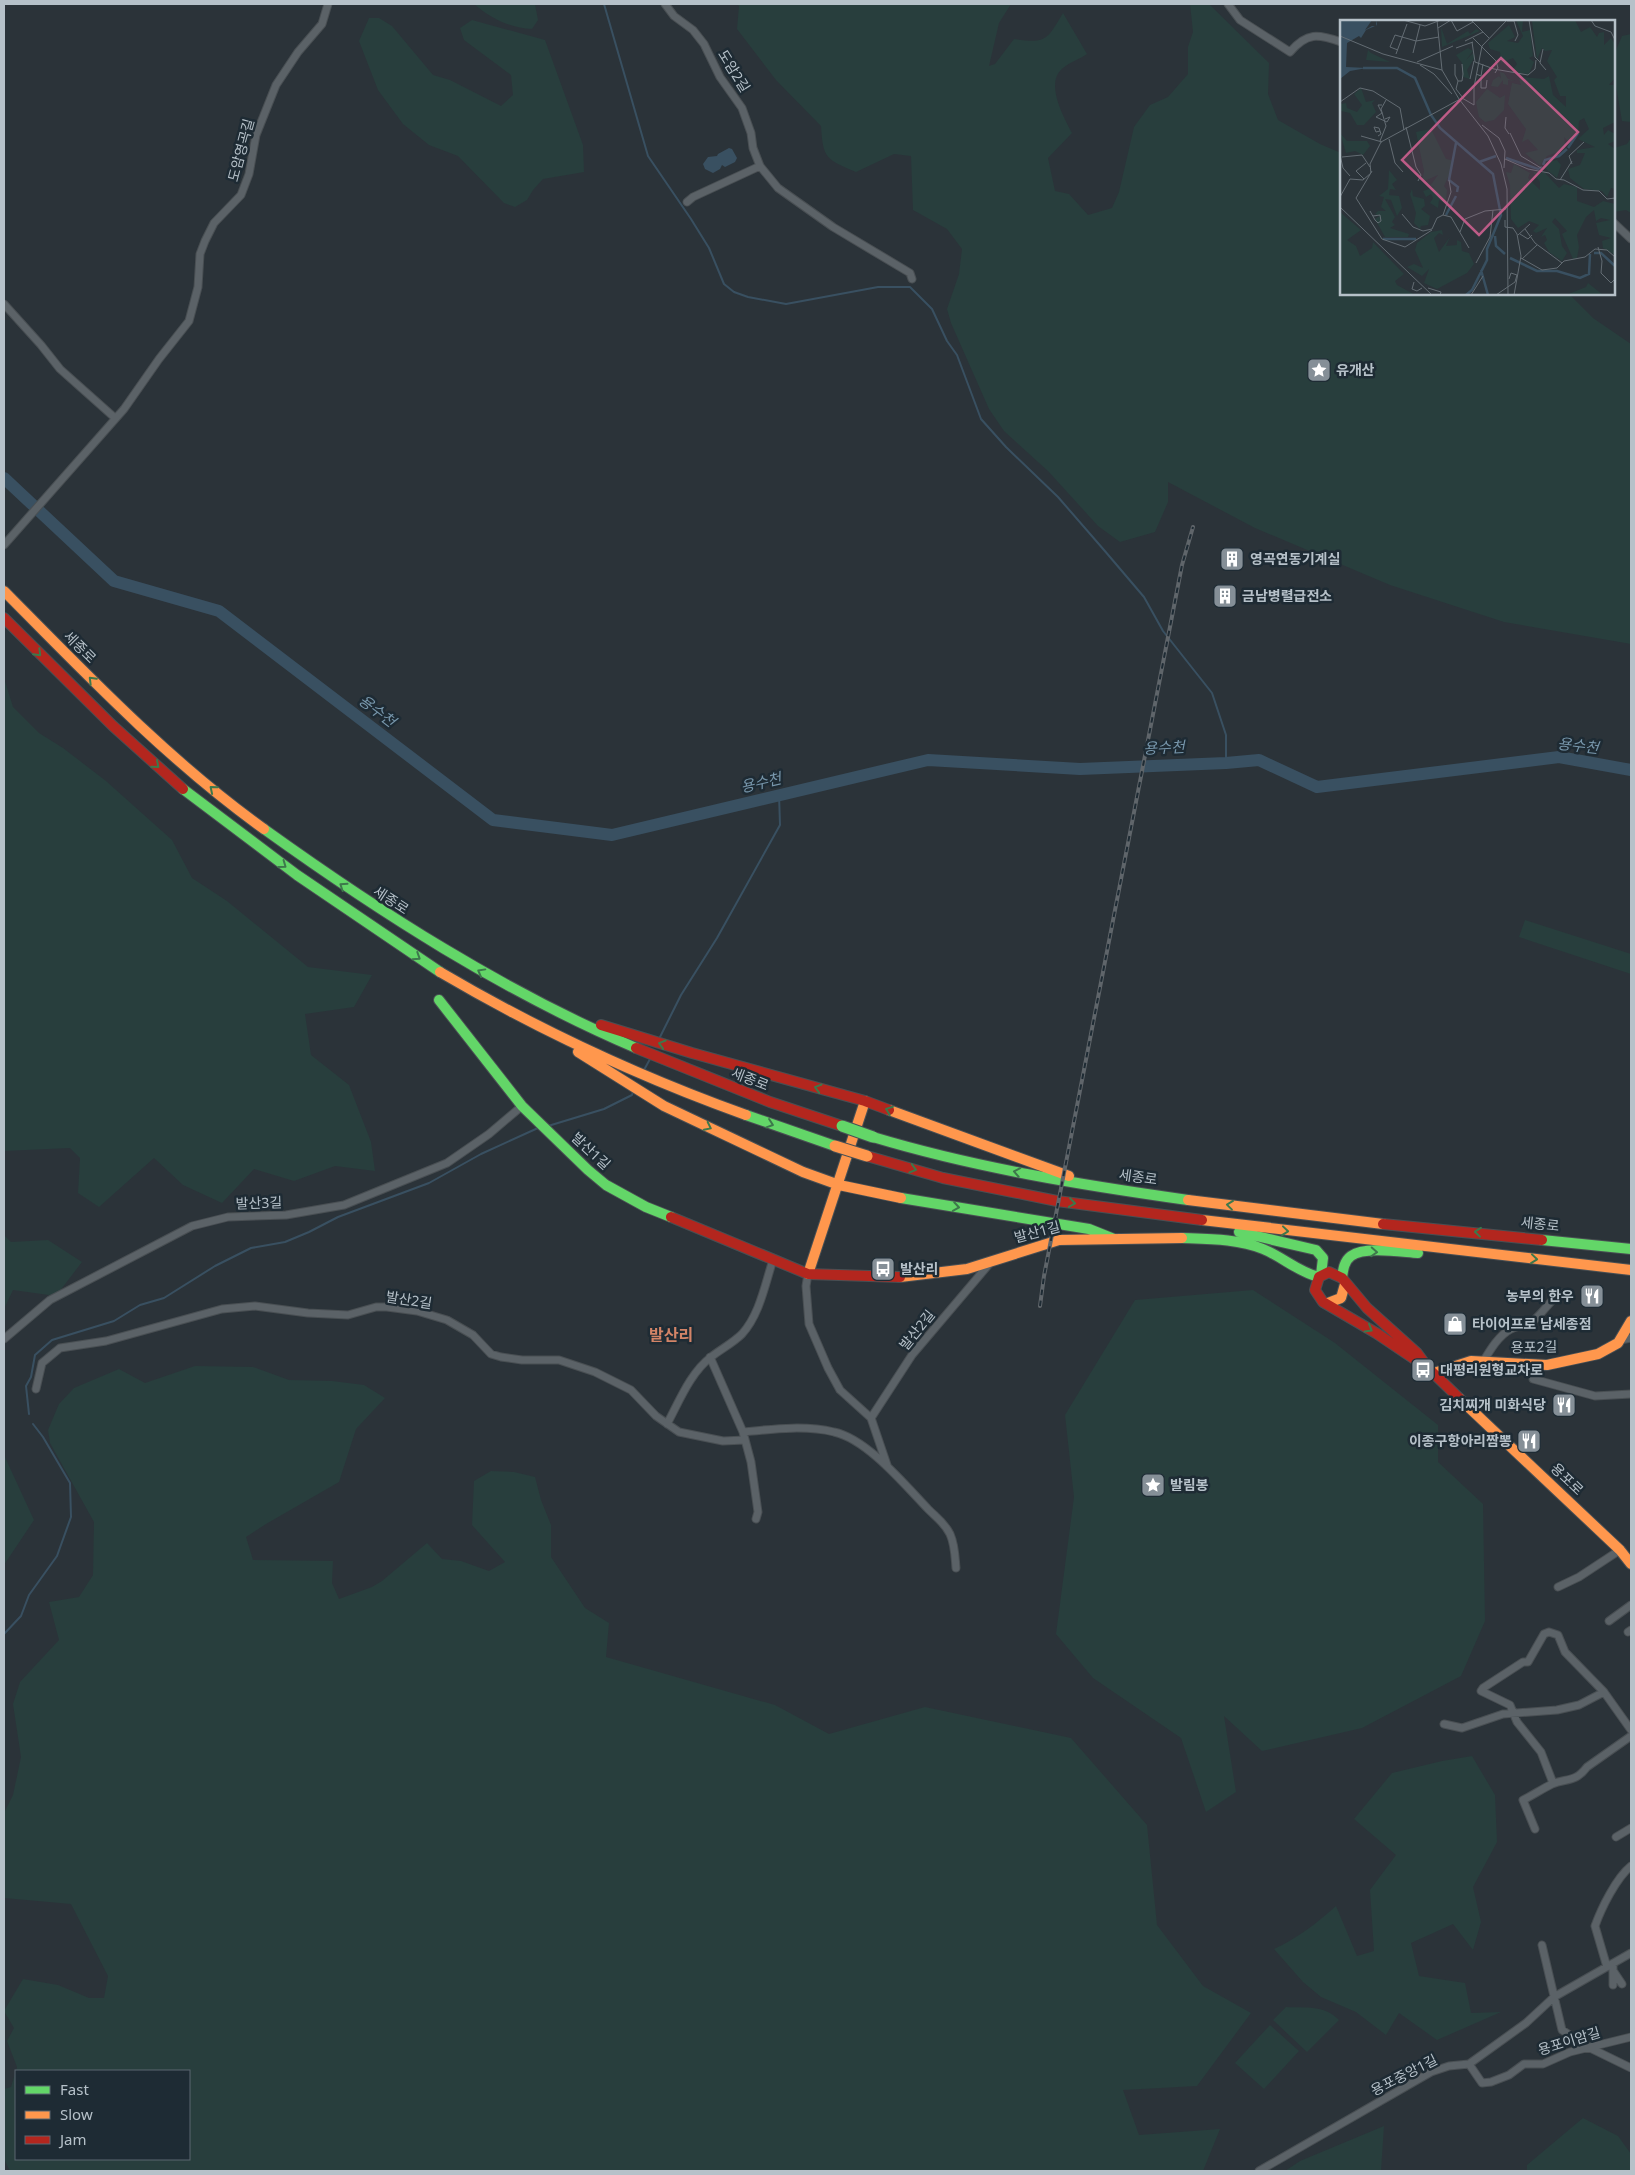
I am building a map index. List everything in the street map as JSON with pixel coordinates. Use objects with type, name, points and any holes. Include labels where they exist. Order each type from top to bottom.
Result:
[{"type":"main road","name":"세종로","points":[[4,591],[118,705],[234,808],[322,871],[390,918],[524,996],[630,1040],[684,1069],[774,1104],[873,1137],[953,1159],[1060,1181],[1194,1201],[1631,1249]]},
{"type":"main road","points":[[4,618],[139,750],[229,826],[376,931],[435,969],[618,1070],[664,1106],[803,1172],[839,1185],[894,1197],[1089,1229],[1114,1239]]},
{"type":"main road","name":"발산1길","points":[[439,1000],[522,1106],[606,1185],[646,1207],[808,1274],[831,1276],[931,1276],[990,1263],[1020,1251],[1066,1239],[1156,1238],[1229,1242],[1256,1246],[1274,1254]]},
{"type":"main road","points":[[630,1040],[692,1053],[865,1102],[1099,1187]]},
{"type":"main road","points":[[618,1070],[675,1088],[769,1124],[866,1156],[943,1178],[1057,1201],[1188,1219],[1630,1270]]},
{"type":"main road","points":[[808,1274],[865,1102]]},
{"type":"main road","points":[[1188,1219],[1268,1240],[1316,1250],[1324,1258],[1320,1276],[1314,1289]]},
{"type":"main road","points":[[1328,1303],[1337,1302],[1342,1297],[1345,1263],[1349,1257],[1365,1252],[1510,1256]]},
{"type":"main road","points":[[1274,1254],[1301,1272],[1320,1276],[1329,1272],[1336,1274],[1367,1308],[1417,1353],[1431,1371]]},
{"type":"main road","points":[[1274,1254],[1314,1289],[1317,1297],[1395,1345],[1431,1371]]},
{"type":"main road","points":[[1626,1339],[1631,1321]]},
{"type":"main road","name":"용포2길","points":[[1431,1371],[1471,1361],[1533,1365],[1562,1362],[1598,1354],[1626,1339]]},
{"type":"main road","name":"용포로","points":[[1431,1371],[1620,1550],[1631,1564]]},
{"type":"street","name":"도암영곡길","points":[[4,545],[116,418],[189,322],[198,287],[200,254],[205,241],[214,223],[241,195],[249,174],[256,135],[276,85],[298,52],[322,24],[328,4]]},
{"type":"street","name":"도암2길","points":[[665,4],[674,16],[699,36],[720,77],[742,108],[751,133],[753,148],[760,166],[769,179],[785,195],[841,232],[910,273],[912,279]]},
{"type":"street","points":[[1228,4],[1240,20],[1290,52],[1301,41],[1312,36],[1340,42]]},
{"type":"street","points":[[687,202],[693,197],[760,166]]},
{"type":"street","points":[[1615,224],[1631,239]]},
{"type":"street","points":[[4,304],[60,369],[116,418]]},
{"type":"street","name":"발산3길","points":[[4,1340],[50,1300],[192,1226],[228,1217],[286,1215],[344,1205],[447,1163],[489,1134],[522,1106]]},
{"type":"street","points":[[667,1424],[686,1387],[710,1357],[742,1334],[757,1308],[773,1260]]},
{"type":"street","name":"발산2길","points":[[871,1418],[912,1355],[990,1263]]},
{"type":"street","points":[[808,1274],[806,1286],[809,1324],[828,1368],[840,1390],[871,1418],[884,1461],[930,1510],[939,1516],[950,1535],[956,1568]]},
{"type":"street","points":[[1483,1362],[1498,1341],[1511,1329],[1531,1323],[1542,1313],[1552,1299],[1561,1294]]},
{"type":"street","name":"발산2길","points":[[36,1389],[42,1364],[60,1348],[106,1341],[222,1308],[255,1306],[308,1313],[348,1315],[376,1307],[416,1311],[447,1320],[473,1335],[491,1354],[501,1357],[522,1360],[559,1360],[595,1372],[631,1390],[656,1416],[679,1432],[723,1441],[745,1440]]},
{"type":"street","points":[[710,1357],[743,1432],[751,1462],[758,1512],[756,1519]]},
{"type":"street","points":[[1533,1365],[1533,1379],[1595,1396],[1631,1394]]},
{"type":"street","points":[[743,1432],[796,1428],[836,1432],[859,1444],[891,1469]]},
{"type":"street","points":[[1558,1587],[1579,1577],[1620,1550]]},
{"type":"street","points":[[1609,1621],[1631,1605]]},
{"type":"street","points":[[1553,1784],[1541,1752],[1517,1722],[1510,1705],[1481,1691],[1523,1662],[1528,1662],[1544,1634],[1549,1632],[1558,1635],[1565,1652],[1604,1692],[1631,1730]]},
{"type":"street","points":[[1444,1724],[1462,1728],[1503,1714],[1557,1710],[1579,1705],[1604,1692]]},
{"type":"street","points":[[1535,1829],[1523,1800],[1553,1784],[1566,1782],[1582,1773],[1587,1767],[1631,1736]]},
{"type":"street","points":[[1616,1837],[1631,1828]]},
{"type":"street","points":[[1622,1984],[1610,1965],[1594,1926],[1625,1871],[1631,1866]]},
{"type":"street","points":[[1542,1945],[1562,2030],[1588,2047],[1631,2068]]},
{"type":"street","name":"용포중앙1길","points":[[1259,2171],[1431,2072],[1449,2066],[1469,2064],[1526,2023],[1554,1996],[1631,1953]]},
{"type":"street","points":[[1613,1985],[1614,1972]]},
{"type":"street","name":"용포이암길","points":[[1469,2064],[1482,2083],[1491,2082],[1509,2075],[1524,2064],[1544,2064],[1588,2047],[1631,2037]]},
{"type":"green space","points":[[474,4],[535,4],[538,20],[532,29],[516,27],[494,18]]},
{"type":"green space","points":[[736,4],[1011,4],[999,23],[989,66],[995,64],[1014,39],[1033,41],[1044,38],[1053,29],[1063,13],[1087,54],[1063,68],[1055,82],[1057,100],[1072,133],[1048,158],[1055,191],[1069,194],[1088,215],[1112,208],[1119,192],[1134,127],[1150,105],[1168,97],[1188,74],[1188,47],[1193,32],[1190,4],[1209,4],[1269,63],[1268,94],[1278,120],[1320,144],[1340,153],[1340,295],[1570,295],[1593,318],[1631,344],[1631,644],[1504,622],[1390,585],[1255,528],[1168,482],[1168,502],[1155,532],[1120,542],[1098,526],[1048,471],[1004,431],[989,409],[951,323],[947,309],[959,274],[962,249],[947,229],[913,210],[911,156],[894,154],[856,172],[832,160],[825,152],[821,126],[776,80],[737,29],[739,6]]},
{"type":"green space","points":[[369,18],[379,18],[392,26],[433,75],[450,80],[501,106],[513,95],[511,75],[464,40],[460,28],[472,20],[545,40],[583,145],[584,172],[543,179],[527,200],[515,207],[504,203],[458,156],[429,145],[403,124],[378,90],[359,41]]},
{"type":"green space","points":[[1631,34],[1631,122],[1622,121],[1615,80],[1615,53],[1622,36]]},
{"type":"green space","points":[[1631,138],[1631,213],[1626,210],[1615,212],[1615,148],[1627,144]]},
{"type":"green space","points":[[4,678],[13,707],[39,733],[63,748],[106,781],[172,840],[192,878],[227,901],[308,967],[372,975],[354,1007],[305,1014],[311,1055],[349,1085],[371,1142],[375,1171],[335,1166],[294,1181],[254,1169],[222,1203],[183,1185],[154,1158],[99,1207],[78,1193],[80,1158],[70,1148],[4,1151]]},
{"type":"green space","points":[[1525,920],[1631,954],[1631,974],[1519,937]]},
{"type":"green space","points":[[4,1235],[11,1242],[48,1240],[82,1262],[56,1296],[13,1290],[4,1309]]},
{"type":"green space","points":[[1253,1290],[1335,1343],[1438,1425],[1438,1462],[1483,1504],[1485,1621],[1461,1676],[1362,1728],[1262,1751],[1224,1716],[1236,1792],[1206,1812],[1181,1738],[1093,1678],[1056,1634],[1074,1497],[1065,1415],[1135,1300]]},
{"type":"green space","points":[[195,1366],[253,1367],[289,1380],[332,1381],[364,1385],[385,1398],[356,1429],[339,1482],[246,1537],[253,1560],[333,1561],[332,1583],[339,1599],[372,1587],[382,1581],[427,1543],[442,1559],[461,1561],[489,1571],[505,1562],[472,1525],[474,1481],[491,1471],[514,1472],[535,1477],[541,1500],[551,1525],[551,1557],[585,1608],[609,1623],[606,1657],[775,1705],[829,1734],[925,1707],[1071,1738],[1147,1825],[1157,1925],[1203,1986],[1251,2013],[1197,2086],[1123,2090],[1139,2135],[1220,2129],[1203,2171],[10,2171],[4,2159],[4,2089],[11,2087],[15,2074],[15,2160],[190,2160],[190,2070],[16,2070],[17,2067],[7,2041],[14,2028],[4,2011],[23,1979],[58,1985],[89,1998],[104,1998],[108,1976],[71,1904],[4,1898],[4,1813],[13,1795],[21,1757],[13,1704],[20,1682],[59,1640],[49,1602],[79,1597],[93,1575],[94,1522],[50,1443],[48,1430],[59,1404],[74,1388],[119,1369],[145,1383]]},
{"type":"green space","points":[[4,1455],[34,1520],[4,1565]]},
{"type":"green space","points":[[1472,1756],[1495,1795],[1497,1842],[1473,1887],[1481,1922],[1473,1950],[1453,1924],[1411,1943],[1419,1976],[1465,1983],[1471,2013],[1501,2012],[1437,2040],[1399,2013],[1386,2035],[1356,2012],[1321,1997],[1303,1982],[1274,1949],[1307,1930],[1336,1906],[1357,1956],[1374,1951],[1370,1890],[1396,1855],[1354,1819],[1392,1773]]},
{"type":"green space","points":[[1286,2007],[1321,2010],[1339,2020],[1307,2052],[1273,2020]]},
{"type":"green space","points":[[1270,2025],[1299,2051],[1264,2089],[1235,2063]]},
{"type":"green space","points":[[1583,2118],[1618,2136],[1631,2154],[1631,2171],[1527,2171],[1527,2165]]},
{"type":"green space","points":[[1384,2126],[1381,2171],[1285,2171],[1300,2161]]},
{"type":"water","points":[[729,148],[732,149],[737,158],[735,162],[725,167],[722,165],[720,169],[713,173],[705,169],[703,164],[708,157],[717,156]]},
{"type":"waterway","points":[[604,4],[648,156],[709,248],[724,284],[734,292],[748,297],[786,304],[878,287],[910,287],[932,309],[947,341],[957,355],[981,419],[1006,447],[1058,497],[1144,597],[1163,631],[1212,693],[1226,735],[1226,763]]},
{"type":"waterway","name":"용수천","points":[[4,478],[114,581],[219,611],[493,820],[612,835],[928,760],[1080,769],[1259,760],[1317,787],[1559,757],[1631,770]]},
{"type":"waterway","points":[[659,1039],[681,995],[717,938],[780,825],[779,794]]},
{"type":"waterway","points":[[644,1070],[650,1059]]},
{"type":"waterway","points":[[548,1126],[604,1109],[632,1095],[633,1092]]},
{"type":"waterway","points":[[29,1414],[26,1386],[31,1377],[35,1355],[52,1340],[114,1321],[140,1305],[164,1298],[215,1266],[251,1248],[285,1242],[338,1217],[429,1183],[481,1154],[538,1128]]},
{"type":"waterway","points":[[4,1634],[21,1616],[29,1595],[57,1556],[71,1517],[70,1483],[43,1437],[33,1424]]},
{"type":"railway","points":[[1040,1306],[1044,1276],[1182,565],[1193,527]]},
{"type":"traffic: fast","points":[[183,789],[297,875],[440,972]]},
{"type":"traffic: fast","points":[[264,829],[353,891],[444,949],[538,1002],[636,1048]]},
{"type":"traffic: fast","points":[[439,1000],[522,1106],[588,1170],[606,1185],[646,1207],[671,1217]]},
{"type":"traffic: fast","points":[[746,1115],[835,1146]]},
{"type":"traffic: fast","points":[[842,1126],[873,1137]]},
{"type":"traffic: fast","points":[[873,1137],[990,1167],[1188,1200]]},
{"type":"traffic: fast","points":[[901,1198],[1089,1229],[1114,1239]]},
{"type":"traffic: fast","points":[[1239,1232],[1316,1250],[1323,1258],[1321,1275]]},
{"type":"traffic: fast","points":[[1182,1238],[1244,1243],[1270,1252],[1304,1272],[1319,1277]]},
{"type":"traffic: fast","points":[[1542,1240],[1631,1249]]},
{"type":"traffic: fast","points":[[1342,1278],[1347,1260],[1357,1253],[1374,1250],[1418,1253]]},
{"type":"traffic: slow","points":[[4,591],[129,716],[195,775],[264,829]]},
{"type":"traffic: slow","points":[[440,972],[514,1013],[590,1051],[667,1085],[746,1115]]},
{"type":"traffic: slow","points":[[578,1052],[664,1106],[803,1172],[839,1185],[901,1198]]},
{"type":"traffic: slow","points":[[808,1274],[865,1101]]},
{"type":"traffic: slow","points":[[889,1110],[1069,1176]]},
{"type":"traffic: slow","points":[[835,1146],[867,1156]]},
{"type":"traffic: slow","points":[[1188,1200],[1383,1224]]},
{"type":"traffic: slow","points":[[1202,1220],[1631,1270]]},
{"type":"traffic: slow","points":[[900,1277],[967,1269],[1059,1240],[1182,1238]]},
{"type":"traffic: slow","points":[[1328,1303],[1341,1298],[1345,1284]]},
{"type":"traffic: slow","points":[[1434,1373],[1471,1361],[1547,1365],[1598,1354],[1618,1343],[1631,1321]]},
{"type":"traffic: slow","points":[[1460,1399],[1620,1550],[1631,1564]]},
{"type":"traffic: jam","points":[[4,618],[113,726],[183,789]]},
{"type":"traffic: jam","points":[[601,1025],[692,1053],[865,1101],[889,1110]]},
{"type":"traffic: jam","points":[[636,1048],[770,1102],[842,1126]]},
{"type":"traffic: jam","points":[[867,1156],[943,1178],[1057,1201],[1202,1220]]},
{"type":"traffic: jam","points":[[671,1217],[808,1274],[900,1277]]},
{"type":"traffic: jam","points":[[1383,1224],[1542,1240]]},
{"type":"traffic: jam","points":[[1428,1368],[1376,1333],[1323,1302],[1315,1290],[1319,1277],[1329,1272],[1342,1278],[1367,1308],[1417,1353],[1428,1368],[1460,1399]]},
{"type":"place","name":"유개산","points":[[1319,370]]},
{"type":"place","name":"영곡연동기계실","points":[[1232,559]]},
{"type":"place","name":"금남병렬급전소","points":[[1225,596]]},
{"type":"place","name":"발산리","points":[[883,1269]]},
{"type":"place","name":"농부의 한우","points":[[1592,1296]]},
{"type":"place","name":"타이어프로 남세종점","points":[[1455,1324]]},
{"type":"place","name":"대평리원형교차로","points":[[1423,1370]]},
{"type":"place","name":"김치찌개 미화식당","points":[[1564,1405]]},
{"type":"place","name":"이종구항아리짬뽕","points":[[1529,1441]]},
{"type":"place","name":"발림봉","points":[[1153,1485]]},
{"type":"district","name":"발산리","points":[[671,1335]]}]
